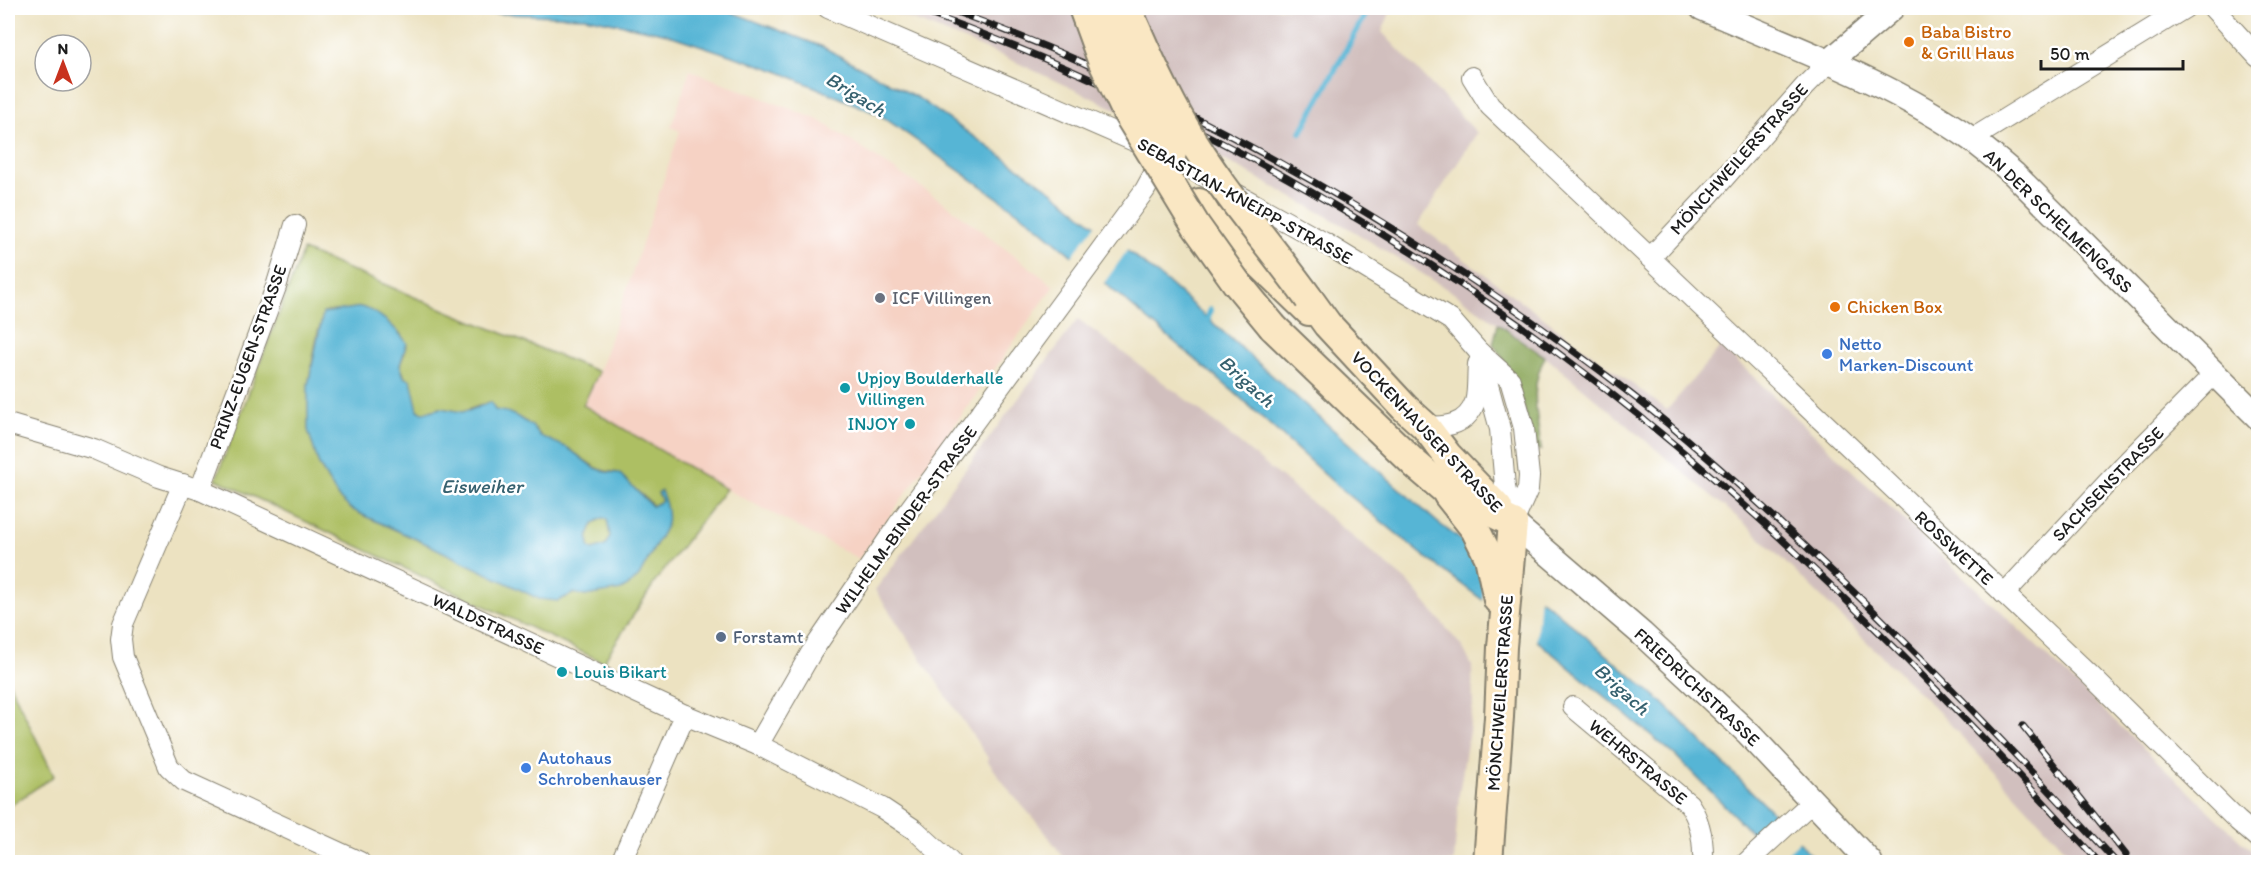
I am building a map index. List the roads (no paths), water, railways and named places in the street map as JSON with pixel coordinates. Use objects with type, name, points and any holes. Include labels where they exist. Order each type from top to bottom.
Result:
[{"type":"main road","name":"VOCKENHAUSER STRASSE","points":[[1083,8],[1102,60],[1126,111],[1196,226],[1236,282],[1291,312],[1327,324],[1404,407],[1425,426],[1447,455],[1513,523]]},
{"type":"main road","name":"VOCKENHAUSER STRASSE","points":[[1106,8],[1150,112],[1222,242],[1291,312]]},
{"type":"main road","name":"VOCKENHAUSER STRASSE","points":[[1127,8],[1145,50],[1185,128],[1235,202],[1291,312],[1302,354],[1415,464],[1443,488],[1513,523]]},
{"type":"main road","points":[[1443,488],[1476,530],[1489,557],[1503,638]]},
{"type":"main road","name":"MÖNCHWEILERSTRASSE","points":[[1488,862],[1513,523]]},
{"type":"street","name":"SEBASTIAN-KNEIPP-STRASSE","points":[[828,8],[1006,83],[1164,154],[1323,242],[1451,320],[1479,352],[1500,429],[1505,488],[1513,523]]},
{"type":"street","name":"AN DER SCHELMENGASS","points":[[1702,8],[1829,62],[1917,106],[1972,139],[2014,174],[2259,417]]},
{"type":"street","points":[[1829,62],[1892,8]]},
{"type":"street","points":[[1972,139],[2185,8]]},
{"type":"street","points":[[2213,8],[2259,57]]},
{"type":"street","name":"MÖNCHWEILERSTRASSE","points":[[1650,258],[1829,62]]},
{"type":"street","name":"ROSSWETTE","points":[[1472,77],[1490,106],[2090,675],[2238,821],[2259,838]]},
{"type":"street","name":"WILHELM-BINDER-STRASSE","points":[[758,745],[811,653],[898,525],[1126,217],[1145,190],[1164,154]]},
{"type":"street","name":"PRINZ-EUGEN-STRASSE","points":[[295,225],[276,287],[192,487],[123,624],[121,639],[123,657],[169,767],[184,781],[360,862]]},
{"type":"street","points":[[1425,426],[1442,428],[1457,423],[1468,414],[1476,400],[1479,352]]},
{"type":"street","name":"SACHSENSTRASSE","points":[[2004,594],[2124,465],[2214,374]]},
{"type":"street","name":"WALDSTRASSE","points":[[8,424],[94,449],[159,477],[192,487],[685,716],[758,745],[882,808],[915,830],[950,862]]},
{"type":"street","name":"FRIEDRICHSTRASSE","points":[[1513,523],[1642,634],[1741,726],[1807,807],[1870,862]]},
{"type":"street","name":"WEHRSTRASSE","points":[[1573,707],[1689,804],[1696,815],[1707,860]]},
{"type":"street","points":[[621,862],[685,716]]},
{"type":"street","points":[[1751,859],[1807,807]]},
{"type":"water","name":"Brigach","points":[[346,8],[721,8],[823,47],[918,98],[1052,191],[1168,283],[1437,522],[1551,607],[1662,702],[1771,811],[1817,862],[1780,862],[1676,756],[1541,644],[1424,556],[1333,482],[1235,393],[1032,222],[880,115],[775,70],[663,33],[585,17]]},
{"type":"water","name":"Eisweiher","points":[[361,307],[381,316],[392,326],[407,343],[400,365],[404,377],[411,380],[418,410],[423,413],[441,408],[462,412],[491,402],[495,410],[518,417],[532,426],[540,436],[568,448],[593,467],[606,472],[619,473],[652,506],[662,501],[658,493],[661,491],[667,507],[667,524],[639,576],[621,590],[585,596],[574,593],[558,601],[539,599],[351,509],[338,497],[319,465],[308,430],[308,385],[323,313]],"holes":[[[607,519],[610,536],[605,546],[593,550],[589,547],[590,530],[598,520]]]},
{"type":"waterway","points":[[1301,132],[1369,8]]},
{"type":"waterway","points":[[1206,327],[1210,310]]},
{"type":"railway","points":[[913,8],[1015,47],[1116,90],[1216,140],[1314,193],[1409,251],[1502,313],[1591,378],[1676,446],[1787,544],[1947,700],[2099,862]]},
{"type":"railway","points":[[946,8],[1090,66],[1204,122],[1315,182],[1423,248],[1569,348],[1667,423],[1799,540],[1961,698],[2116,862]]},
{"type":"railway","points":[[2023,726],[2126,855]]},
{"type":"place","name":"Baba Bistro & Grill Haus","points":[[1909,42]]},
{"type":"place","name":"ICF Villingen","points":[[880,298]]},
{"type":"place","name":"Chicken Box","points":[[1835,307]]},
{"type":"place","name":"Netto Marken-Discount","points":[[1827,354]]},
{"type":"place","name":"Upjoy Boulderhalle Villingen","points":[[845,388]]},
{"type":"place","name":"INJOY","points":[[910,424]]},
{"type":"place","name":"Forstamt","points":[[721,637]]},
{"type":"place","name":"Louis Bikart","points":[[562,672]]},
{"type":"place","name":"Autohaus Schrobenhauser","points":[[526,768]]}]
